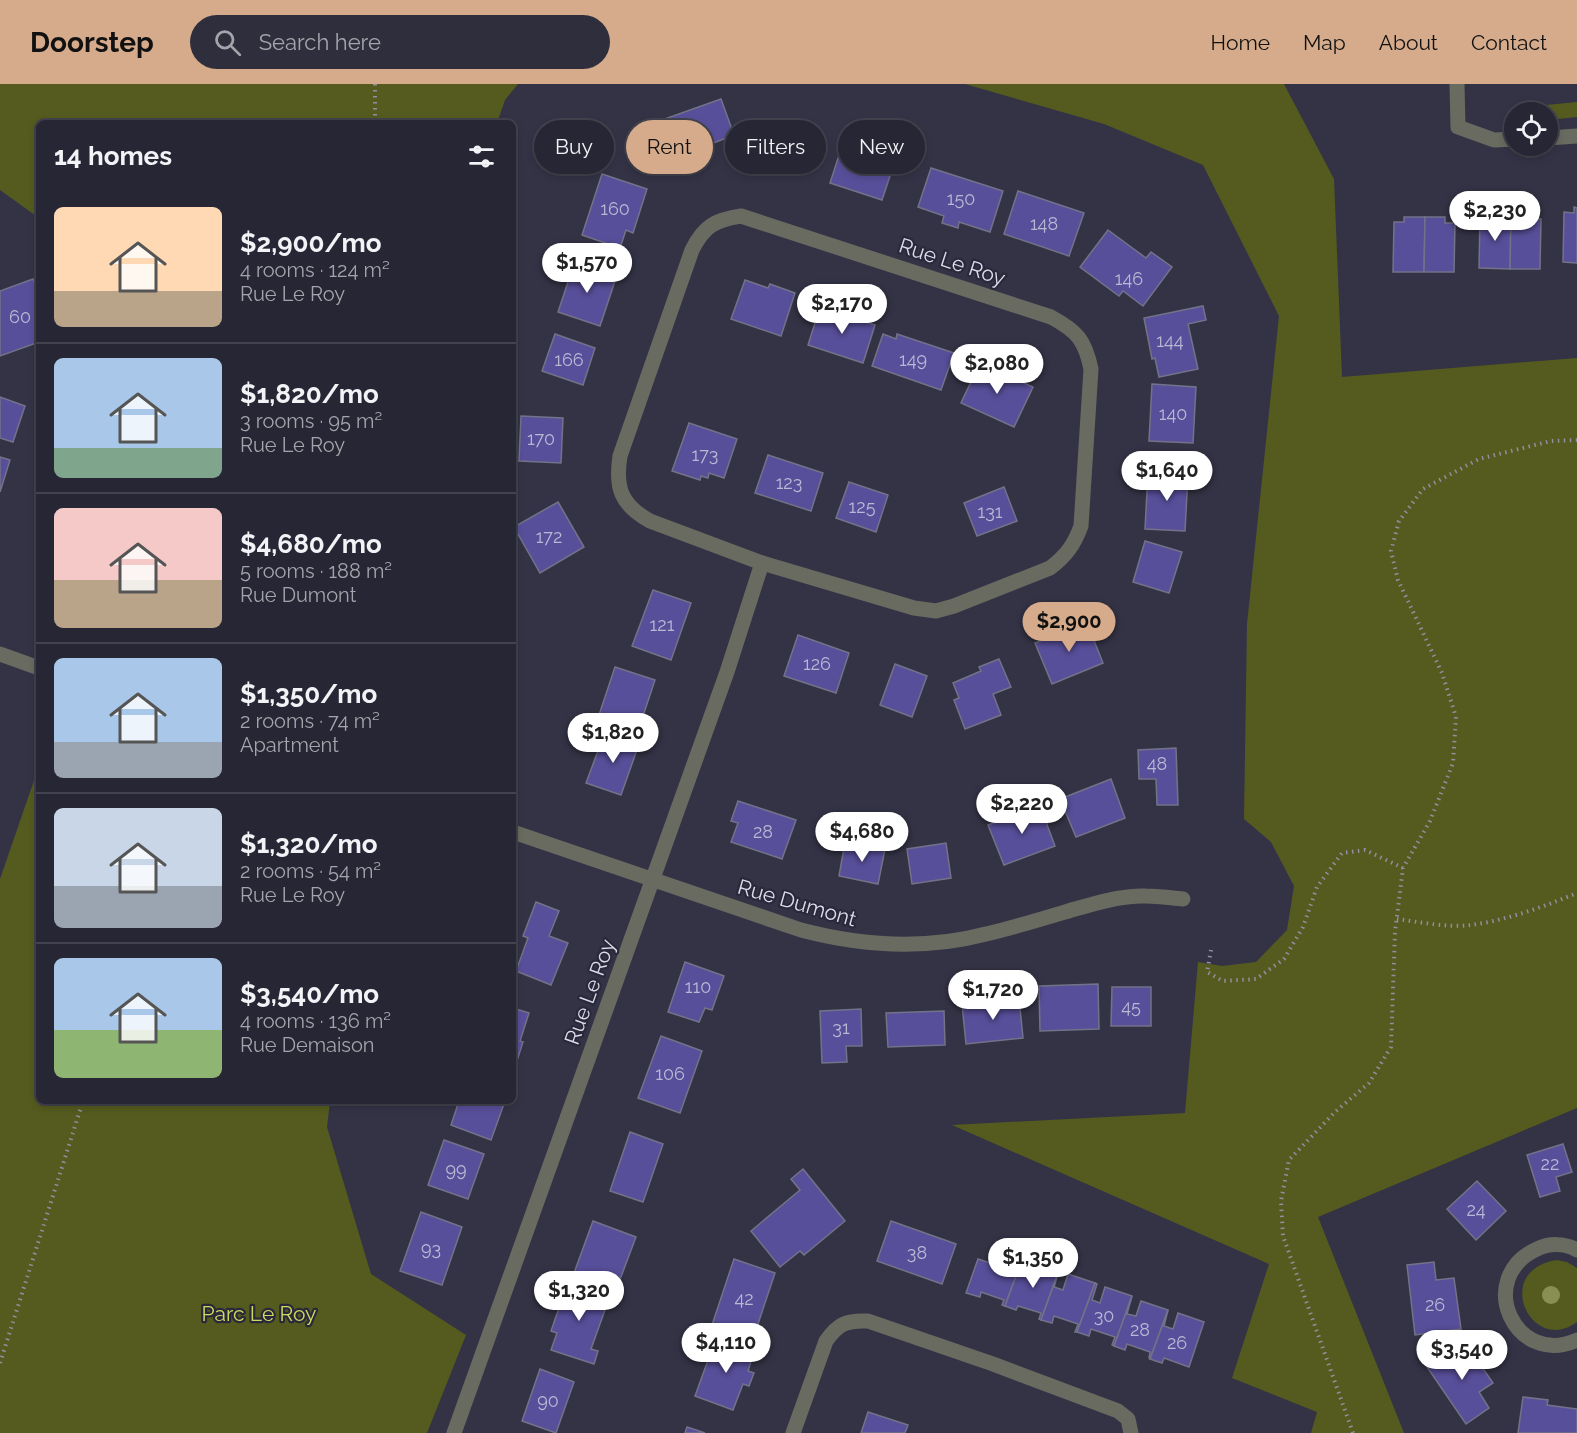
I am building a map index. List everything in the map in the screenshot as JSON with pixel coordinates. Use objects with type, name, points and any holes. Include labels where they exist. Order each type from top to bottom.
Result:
[{"type":"street","points":[[1457,84],[1458,127],[1494,140],[1504,140]]},
{"type":"street","points":[[1558,137],[1577,136]]},
{"type":"street","name":"Rue Le Roy","points":[[741,216],[758,220],[1051,317],[1066,325],[1086,348],[1091,369],[1081,526],[1074,545],[1062,559],[1050,568],[936,611],[914,608],[762,563],[636,513],[626,504],[620,489],[618,472],[620,456],[692,250],[699,237],[711,225],[727,218],[741,216]]},
{"type":"street","name":"Rue Le Roy","points":[[454,1433],[728,672],[762,563]]},
{"type":"street","points":[[0,654],[36,667]]},
{"type":"street","name":"Rue Dumont","points":[[516,833],[801,930],[835,939],[909,945],[944,942],[985,934],[1124,897],[1183,899]]},
{"type":"street","points":[[1577,1250],[1555,1244],[1527,1253],[1516,1263],[1507,1279],[1505,1298],[1512,1321],[1530,1339],[1546,1345],[1558,1346],[1577,1340]]},
{"type":"street","points":[[794,1433],[826,1341],[835,1329],[851,1320],[868,1321],[993,1364],[1118,1411],[1128,1419],[1131,1433]]},
{"type":"path","points":[[375,84],[375,120]]},
{"type":"path","points":[[1353,1433],[1283,1236],[1281,1201],[1288,1160],[1335,1112],[1369,1083],[1391,1047],[1395,932],[1403,868],[1431,821],[1453,763],[1456,717],[1442,673],[1398,580],[1391,551],[1399,521],[1423,489],[1479,459],[1551,441],[1577,440]]},
{"type":"path","points":[[1211,950],[1207,972],[1223,981],[1256,979],[1284,959],[1303,927],[1317,886],[1342,853],[1365,850],[1403,868]]},
{"type":"path","points":[[1397,919],[1470,925],[1540,909],[1577,892]]},
{"type":"path","points":[[0,1363],[82,1104]]},
{"type":"green space","points":[[0,84],[518,84],[505,100],[498,120],[36,120],[36,216],[0,190]]},
{"type":"green space","points":[[965,84],[1284,84],[1334,179],[1342,377],[1577,358],[1577,1108],[1318,1217],[1404,1433],[1311,1433],[1317,1412],[1232,1378],[1269,1264],[952,1125],[1185,1113],[1198,962],[1222,966],[1256,962],[1287,930],[1294,886],[1271,842],[1244,819],[1247,624],[1279,316],[1203,165],[1104,124]]},
{"type":"green space","points":[[1577,102],[1577,117],[1558,119],[1558,104]]},
{"type":"green space","name":"Parc Le Roy","points":[[36,775],[36,1104],[330,1104],[327,1127],[371,1274],[466,1335],[427,1433],[0,1433],[0,879]]},
{"type":"green space","points":[[1557,1260],[1567,1262],[1577,1268],[1577,1322],[1560,1330],[1545,1328],[1533,1320],[1525,1308],[1522,1293],[1526,1279],[1537,1267]]},
{"type":"building","points":[[721,99],[729,120],[725,120],[725,138],[713,143],[713,120],[662,120]]},
{"type":"building","points":[[838,158],[838,174],[891,174],[882,200],[830,183]]},
{"type":"building","points":[[931,168],[1003,191],[990,232],[959,222],[958,228],[942,223],[944,216],[918,207]]},
{"type":"building","points":[[602,174],[647,189],[633,233],[626,230],[620,248],[582,235]]},
{"type":"building","points":[[1018,191],[1084,213],[1069,256],[1004,234]]},
{"type":"building","points":[[1574,207],[1577,208],[1577,263],[1563,262],[1564,212],[1574,213]]},
{"type":"building","points":[[1490,213],[1511,214],[1510,269],[1479,268],[1480,218],[1490,219]]},
{"type":"building","points":[[1511,214],[1531,214],[1531,219],[1541,219],[1540,269],[1510,269]]},
{"type":"building","points":[[1404,217],[1425,217],[1424,272],[1393,272],[1394,222],[1404,222]]},
{"type":"building","points":[[1425,217],[1445,217],[1445,223],[1455,223],[1454,272],[1424,272]]},
{"type":"building","points":[[1108,230],[1146,258],[1151,252],[1172,267],[1143,306],[1123,291],[1119,296],[1080,267]]},
{"type":"building","points":[[575,261],[617,275],[600,326],[558,312]]},
{"type":"building","points":[[33,279],[36,286],[36,343],[0,356],[0,291]]},
{"type":"building","points":[[745,280],[768,288],[770,284],[795,293],[781,336],[731,319]]},
{"type":"building","points":[[1203,306],[1206,320],[1188,324],[1198,369],[1159,377],[1155,358],[1152,359],[1144,318]]},
{"type":"building","points":[[820,307],[875,325],[863,363],[808,345]]},
{"type":"building","points":[[555,334],[595,348],[583,385],[542,371]]},
{"type":"building","points":[[883,334],[896,339],[897,334],[954,353],[941,390],[872,366]]},
{"type":"building","points":[[980,363],[1033,387],[1014,427],[961,403]]},
{"type":"building","points":[[1152,384],[1196,387],[1193,443],[1149,441]]},
{"type":"building","points":[[0,397],[25,406],[13,442],[0,438]]},
{"type":"building","points":[[521,416],[563,418],[561,463],[519,461]]},
{"type":"building","points":[[689,423],[737,439],[724,478],[709,473],[708,478],[701,476],[700,480],[672,471]]},
{"type":"building","points":[[768,455],[823,473],[811,511],[755,493]]},
{"type":"building","points":[[0,457],[10,460],[0,492]]},
{"type":"building","points":[[1148,473],[1188,475],[1185,531],[1145,529]]},
{"type":"building","points":[[849,482],[888,495],[876,532],[836,518]]},
{"type":"building","points":[[1004,487],[1017,521],[977,536],[964,503]]},
{"type":"building","points":[[558,502],[584,547],[540,573],[516,531],[516,526]]},
{"type":"building","points":[[1145,541],[1182,552],[1169,593],[1133,582]]},
{"type":"building","points":[[653,590],[691,603],[671,660],[632,646]]},
{"type":"building","points":[[1087,623],[1103,663],[1052,684],[1035,643]]},
{"type":"building","points":[[798,635],[849,653],[836,693],[784,676]]},
{"type":"building","points":[[999,659],[1011,687],[993,694],[1001,715],[965,729],[954,700],[959,698],[953,683],[981,671],[979,667]]},
{"type":"building","points":[[895,664],[927,676],[912,717],[880,705]]},
{"type":"building","points":[[615,667],[655,680],[637,734],[597,721]]},
{"type":"building","points":[[605,732],[639,744],[621,795],[586,783]]},
{"type":"building","points":[[1176,748],[1178,805],[1157,805],[1156,779],[1139,779],[1138,750]]},
{"type":"building","points":[[1111,779],[1125,818],[1076,837],[1060,799]]},
{"type":"building","points":[[738,801],[796,820],[782,859],[731,842],[738,823],[731,821]]},
{"type":"building","points":[[1040,806],[1055,846],[1004,865],[988,825]]},
{"type":"building","points":[[845,842],[885,849],[878,884],[839,876]]},
{"type":"building","points":[[946,843],[951,878],[912,884],[907,849]]},
{"type":"building","points":[[536,902],[559,911],[549,936],[568,943],[551,985],[516,971],[528,938],[523,936]]},
{"type":"building","points":[[685,962],[724,976],[712,1010],[705,1008],[699,1022],[668,1012]]},
{"type":"building","points":[[1098,984],[1099,1029],[1040,1031],[1039,986]]},
{"type":"building","points":[[1112,987],[1151,987],[1151,1026],[1111,1026]]},
{"type":"building","points":[[1019,998],[1023,1038],[966,1044],[962,1004]]},
{"type":"building","points":[[516,1009],[529,1013],[520,1041],[523,1042],[516,1064]]},
{"type":"building","points":[[861,1009],[862,1046],[846,1046],[847,1062],[822,1063],[820,1011]]},
{"type":"building","points":[[944,1011],[945,1045],[888,1047],[886,1013]]},
{"type":"building","points":[[661,1036],[702,1051],[680,1113],[638,1098]]},
{"type":"building","points":[[458,1104],[504,1104],[491,1140],[451,1125]]},
{"type":"building","points":[[630,1132],[663,1144],[643,1202],[610,1191]]},
{"type":"building","points":[[444,1140],[484,1154],[468,1199],[428,1185]]},
{"type":"building","points":[[1563,1144],[1572,1172],[1556,1177],[1560,1191],[1540,1197],[1527,1155]]},
{"type":"building","points":[[803,1169],[845,1221],[804,1255],[800,1251],[780,1267],[751,1231],[800,1190],[791,1179]]},
{"type":"building","points":[[1477,1181],[1506,1211],[1476,1240],[1447,1209]]},
{"type":"building","points":[[421,1212],[462,1227],[442,1285],[400,1271]]},
{"type":"building","points":[[593,1221],[636,1237],[616,1290],[574,1273]]},
{"type":"building","points":[[891,1221],[956,1244],[942,1284],[877,1261]]},
{"type":"building","points":[[995,1247],[1023,1257],[1005,1306],[1002,1305],[1004,1300],[981,1292],[980,1297],[966,1293],[978,1259],[990,1263]]},
{"type":"building","points":[[1023,1257],[1018,1274],[1026,1277],[1031,1261],[1059,1270],[1041,1320],[1039,1319],[1041,1313],[1018,1306],[1016,1310],[1005,1306]]},
{"type":"building","points":[[734,1259],[775,1273],[753,1339],[712,1325]]},
{"type":"building","points":[[1434,1262],[1436,1280],[1454,1278],[1461,1329],[1415,1335],[1407,1265]]},
{"type":"building","points":[[1059,1270],[1054,1287],[1063,1290],[1068,1274],[1095,1283],[1077,1332],[1075,1332],[1078,1324],[1054,1316],[1052,1323],[1041,1320]]},
{"type":"building","points":[[568,1282],[610,1296],[591,1349],[598,1351],[594,1364],[551,1350],[557,1333],[551,1331]]},
{"type":"building","points":[[1095,1283],[1097,1284],[1092,1300],[1100,1303],[1105,1287],[1132,1296],[1114,1346],[1112,1345],[1115,1337],[1091,1329],[1089,1336],[1077,1332]]},
{"type":"building","points":[[1132,1296],[1127,1314],[1136,1316],[1141,1301],[1168,1310],[1150,1359],[1150,1352],[1127,1344],[1125,1350],[1114,1346]]},
{"type":"building","points":[[1168,1310],[1164,1326],[1173,1329],[1178,1313],[1204,1322],[1189,1367],[1164,1358],[1162,1363],[1150,1359]]},
{"type":"building","points":[[716,1338],[754,1352],[748,1371],[754,1373],[749,1386],[743,1384],[733,1410],[695,1396]]},
{"type":"building","points":[[1464,1341],[1493,1383],[1479,1392],[1489,1408],[1466,1424],[1427,1367]]},
{"type":"building","points":[[540,1369],[574,1382],[556,1433],[522,1421]]},
{"type":"building","points":[[1523,1397],[1548,1400],[1547,1405],[1577,1409],[1577,1433],[1518,1433]]},
{"type":"building","points":[[868,1412],[908,1425],[905,1433],[861,1433]]},
{"type":"building","points":[[687,1427],[705,1433],[685,1433]]}]
